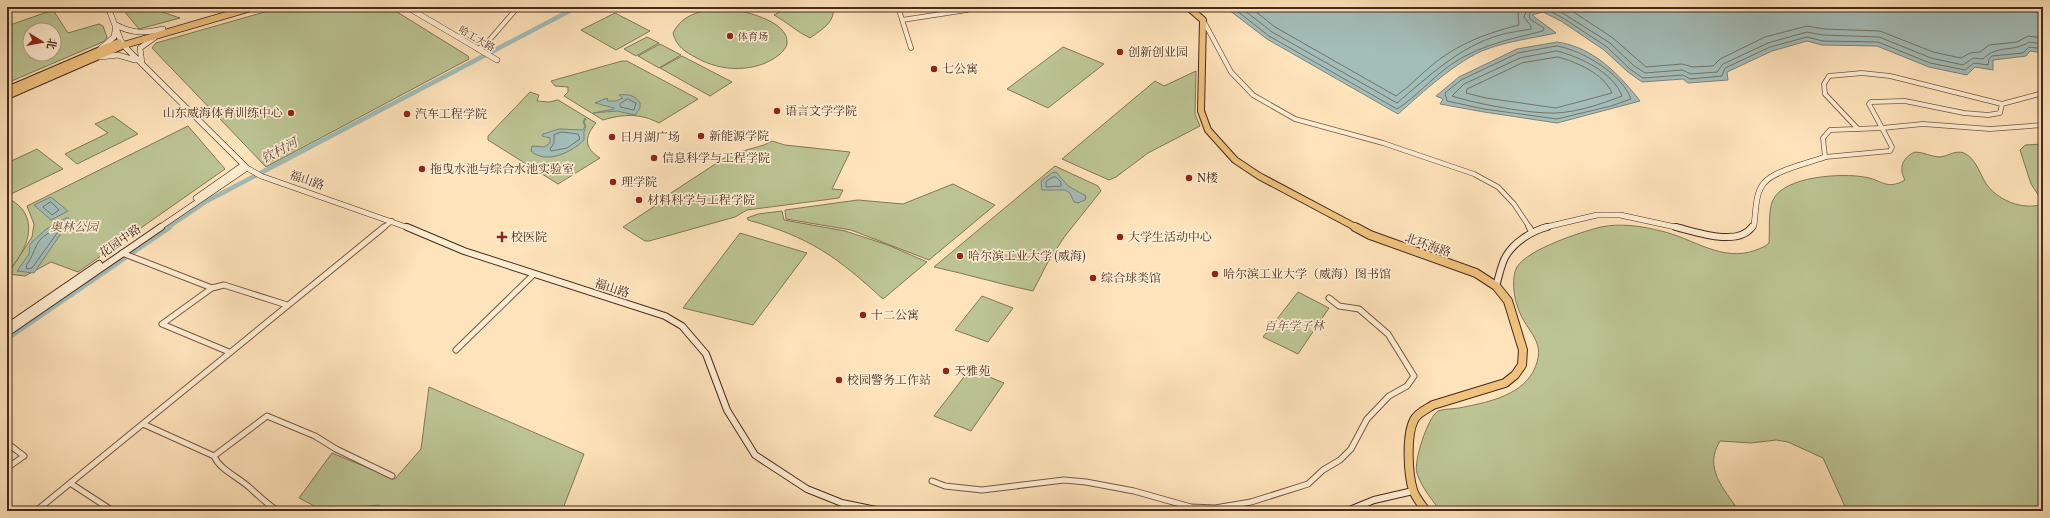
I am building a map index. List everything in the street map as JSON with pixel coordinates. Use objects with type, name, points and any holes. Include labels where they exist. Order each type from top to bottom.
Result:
[{"type":"main road","points":[[7,327],[245,166],[142,64],[123,43],[108,7]]},
{"type":"main road","points":[[7,90],[123,43],[240,7]]},
{"type":"main road","points":[[116,25],[129,32],[135,33],[164,31],[254,7]]},
{"type":"main road","name":"哈工大路","points":[[407,7],[497,60]]},
{"type":"main road","points":[[1188,7],[1203,20]]},
{"type":"main road","name":"北环海路","points":[[1203,20],[1201,111],[1208,130],[1235,160],[1259,176],[1370,235],[1476,273],[1496,286],[1508,301],[1523,350],[1522,365],[1515,375],[1505,383],[1433,405],[1423,411],[1414,420],[1408,450],[1413,491],[1426,511]]},
{"type":"main road","points":[[7,96],[92,56],[114,37],[116,25]]},
{"type":"main road","points":[[142,64],[140,48],[147,41],[164,31]]},
{"type":"main road","points":[[92,56],[122,55],[142,64]]},
{"type":"main road","points":[[1496,286],[1506,256],[1518,242],[1532,232],[1554,225],[1597,215],[1640,219],[1716,236],[1735,237],[1748,234],[1754,225],[1758,196],[1764,183],[1774,175],[1825,157]]},
{"type":"main road","name":"福山路","points":[[245,166],[258,174],[392,221],[464,251],[533,275],[665,316],[682,326],[706,354],[728,410],[756,455],[807,489],[842,503],[881,511]]},
{"type":"main road","name":"花园中路","points":[[7,333],[124,254],[245,166]]},
{"type":"main road","points":[[1347,511],[1374,500],[1413,491]]},
{"type":"street","points":[[478,49],[486,44],[518,7]]},
{"type":"street","points":[[898,7],[911,48]]},
{"type":"street","points":[[902,20],[966,10]]},
{"type":"street","points":[[1203,20],[1232,72],[1242,85],[1259,99],[1295,119],[1383,143],[1474,174],[1498,187],[1509,198],[1532,232]]},
{"type":"street","points":[[1858,128],[1825,94],[1823,89],[1824,82],[1829,76],[1862,73],[1890,76],[2002,104],[2043,93]]},
{"type":"street","points":[[2002,104],[2000,113],[1990,115],[1946,110],[1907,102],[1871,102],[1869,104],[1881,128],[1892,147],[1890,150],[1825,157],[1823,136],[1826,132],[1858,128],[1881,128],[1923,124],[1990,128],[2043,125]]},
{"type":"street","points":[[36,511],[229,352],[392,221]]},
{"type":"street","points":[[124,254],[212,288]]},
{"type":"street","points":[[456,350],[533,275]]},
{"type":"street","points":[[229,352],[162,324],[212,288],[224,285],[287,305]]},
{"type":"street","points":[[932,481],[945,486],[982,490],[1064,480],[1086,482],[1134,491],[1191,507],[1215,508],[1251,502],[1308,484],[1351,449],[1367,419],[1389,396],[1407,386],[1414,376],[1388,334],[1360,309],[1339,306],[1328,298]]},
{"type":"street","points":[[214,456],[267,416],[315,436],[336,449],[392,476]]},
{"type":"street","points":[[143,424],[214,456],[217,463],[249,488],[261,500],[278,511]]},
{"type":"street","points":[[7,443],[24,456],[7,468]]},
{"type":"street","points":[[70,483],[113,511]]},
{"type":"green space","points":[[133,7],[148,7],[180,18],[139,29],[124,11]]},
{"type":"green space","name":"山东威海体育训练中心","points":[[282,7],[389,7],[468,56],[469,59],[266,167],[152,48],[156,43]]},
{"type":"green space","points":[[789,7],[833,7],[833,12],[827,25],[810,38],[774,15]]},
{"type":"green space","points":[[724,8],[741,11],[772,22],[786,35],[787,45],[779,55],[760,65],[749,68],[727,68],[706,63],[689,53],[676,42],[673,33],[682,21],[694,14]]},
{"type":"green space","points":[[53,10],[61,22],[22,22],[22,62],[56,62],[7,83],[7,26]]},
{"type":"green space","points":[[615,13],[650,31],[616,50],[581,30]]},
{"type":"green space","points":[[62,24],[68,33],[99,24],[103,26],[107,37],[105,41],[62,59]]},
{"type":"green space","points":[[647,37],[659,43],[636,56],[624,49]]},
{"type":"green space","points":[[660,44],[681,55],[659,68],[638,56]]},
{"type":"green space","points":[[1063,47],[1104,64],[1048,108],[1007,89]]},
{"type":"green space","points":[[682,56],[732,82],[710,96],[660,68]]},
{"type":"green space","points":[[622,61],[627,61],[698,99],[659,123],[645,117],[638,116],[624,116],[603,120],[564,96],[568,92],[568,87],[555,86],[551,81]]},
{"type":"green space","points":[[1196,71],[1195,114],[1200,126],[1148,153],[1116,177],[1109,180],[1062,159],[1155,81],[1164,86]]},
{"type":"green space","points":[[530,92],[539,95],[537,101],[549,102],[558,100],[596,123],[589,133],[588,142],[591,150],[600,158],[558,184],[488,140],[488,136]]},
{"type":"green space","points":[[113,116],[138,134],[77,164],[65,154],[108,133],[95,124]]},
{"type":"green space","name":"奥林公园","points":[[188,126],[225,169],[78,272],[51,262],[25,276],[8,274],[32,237],[34,224],[27,206]]},
{"type":"green space","points":[[772,141],[785,145],[850,152],[832,189],[843,190],[839,198],[747,210],[735,217],[649,241],[645,241],[623,227],[670,196],[669,194],[729,155],[764,145]]},
{"type":"green space","points":[[2043,144],[2043,202],[2031,184],[2020,150],[2025,145]]},
{"type":"green space","points":[[37,149],[63,169],[11,194],[7,190],[7,163]]},
{"type":"green space","points":[[1915,152],[1940,157],[1961,152],[1964,153],[1972,159],[1990,188],[2003,199],[2019,205],[2027,206],[2043,204],[2043,511],[1847,511],[1823,458],[1788,442],[1776,440],[1751,443],[1720,441],[1715,451],[1715,469],[1722,486],[1739,511],[1440,511],[1421,483],[1416,467],[1422,440],[1434,415],[1440,410],[1479,404],[1500,398],[1510,393],[1527,381],[1533,372],[1537,361],[1539,352],[1537,345],[1522,317],[1514,293],[1515,271],[1523,260],[1543,248],[1569,237],[1601,227],[1616,225],[1639,226],[1673,234],[1719,252],[1731,254],[1756,250],[1769,243],[1771,204],[1779,192],[1801,181],[1828,176],[1864,177],[1888,184],[1898,183],[1905,180],[1902,171],[1903,163],[1907,157]]},
{"type":"green space","points":[[1055,166],[1098,186],[1101,191],[1065,236],[1048,262],[1033,291],[934,267]]},
{"type":"green space","points":[[953,184],[995,205],[929,260],[851,230],[786,219],[785,210],[858,200],[903,204]]},
{"type":"green space","points":[[7,198],[18,205],[25,213],[28,223],[28,233],[26,243],[21,253],[7,272]]},
{"type":"green space","points":[[782,211],[784,220],[845,231],[888,245],[927,262],[883,299],[851,271],[822,250],[806,241],[748,220],[747,218],[758,214]]},
{"type":"green space","points":[[740,233],[807,253],[753,325],[683,308]]},
{"type":"green space","name":"百年学子林","points":[[1298,292],[1329,308],[1298,354],[1263,337]]},
{"type":"green space","points":[[982,296],[1013,308],[988,342],[955,330]]},
{"type":"green space","points":[[970,369],[1004,383],[971,431],[934,416]]},
{"type":"green space","points":[[429,387],[584,454],[562,511],[387,511],[379,505],[324,511],[299,498],[332,453],[395,479],[421,449]]},
{"type":"water","points":[[1225,7],[2043,7],[2043,53],[2030,51],[2026,56],[1993,60],[1993,70],[1975,67],[1967,75],[1929,67],[1877,46],[1822,45],[1807,41],[1772,51],[1727,72],[1728,80],[1688,83],[1683,79],[1642,82],[1628,72],[1604,50],[1561,21],[1543,12],[1532,15],[1556,33],[1504,44],[1476,54],[1440,78],[1398,114],[1267,39]]},
{"type":"water","points":[[1557,42],[1582,50],[1604,63],[1623,81],[1640,101],[1557,123],[1440,104],[1443,99],[1436,96],[1459,77],[1517,49]]},
{"type":"water","points":[[619,95],[631,96],[638,100],[640,103],[640,108],[635,115],[617,111],[593,113],[614,109],[595,103],[607,98],[608,101],[616,101],[623,98]]},
{"type":"water","points":[[585,118],[586,119],[584,122],[586,126],[584,140],[573,149],[551,157],[537,155],[531,151],[532,146],[544,147],[550,143],[550,138],[542,136],[543,134],[559,129],[583,130],[585,126],[583,122]]},
{"type":"water","points":[[1056,172],[1068,186],[1086,196],[1085,200],[1078,203],[1074,202],[1070,193],[1065,190],[1042,190],[1041,181],[1052,173]]},
{"type":"water","points":[[51,197],[68,211],[51,220],[34,205]]},
{"type":"water","points":[[66,218],[69,218],[66,226],[34,273],[17,271],[29,254],[30,244],[45,230]]},
{"type":"waterway","name":"钦村河","points":[[167,228],[207,201],[577,7]]},
{"type":"waterway","name":"钦村河","points":[[7,338],[169,227]]},
{"type":"place","name":"体育场","points":[[730,36]]},
{"type":"place","name":"创新创业园","points":[[1120,52]]},
{"type":"place","name":"七公寓","points":[[934,69]]},
{"type":"place","name":"语言文学学院","points":[[777,111]]},
{"type":"place","name":"山东威海体育训练中心","points":[[291,113]]},
{"type":"place","name":"汽车工程学院","points":[[407,114]]},
{"type":"place","name":"新能源学院","points":[[701,136]]},
{"type":"place","name":"日月湖广场","points":[[612,137]]},
{"type":"place","name":"信息科学与工程学院","points":[[654,158]]},
{"type":"place","name":"拖曳水池与综合水池实验室","points":[[422,169]]},
{"type":"place","name":"N楼","points":[[1189,178]]},
{"type":"place","name":"理学院","points":[[613,182]]},
{"type":"place","name":"材料科学与工程学院","points":[[639,200]]},
{"type":"place","name":"校医院","points":[[502,237]]},
{"type":"place","name":"大学生活动中心","points":[[1120,237]]},
{"type":"place","name":"哈尔滨工业大学 (威海)","points":[[960,256]]},
{"type":"place","name":"哈尔滨工业大学（威海）图书馆","points":[[1215,274]]},
{"type":"place","name":"综合球类馆","points":[[1093,278]]},
{"type":"place","name":"十二公寓","points":[[863,315]]},
{"type":"place","name":"天雅苑","points":[[946,371]]},
{"type":"place","name":"校园警务工作站","points":[[839,380]]}]
